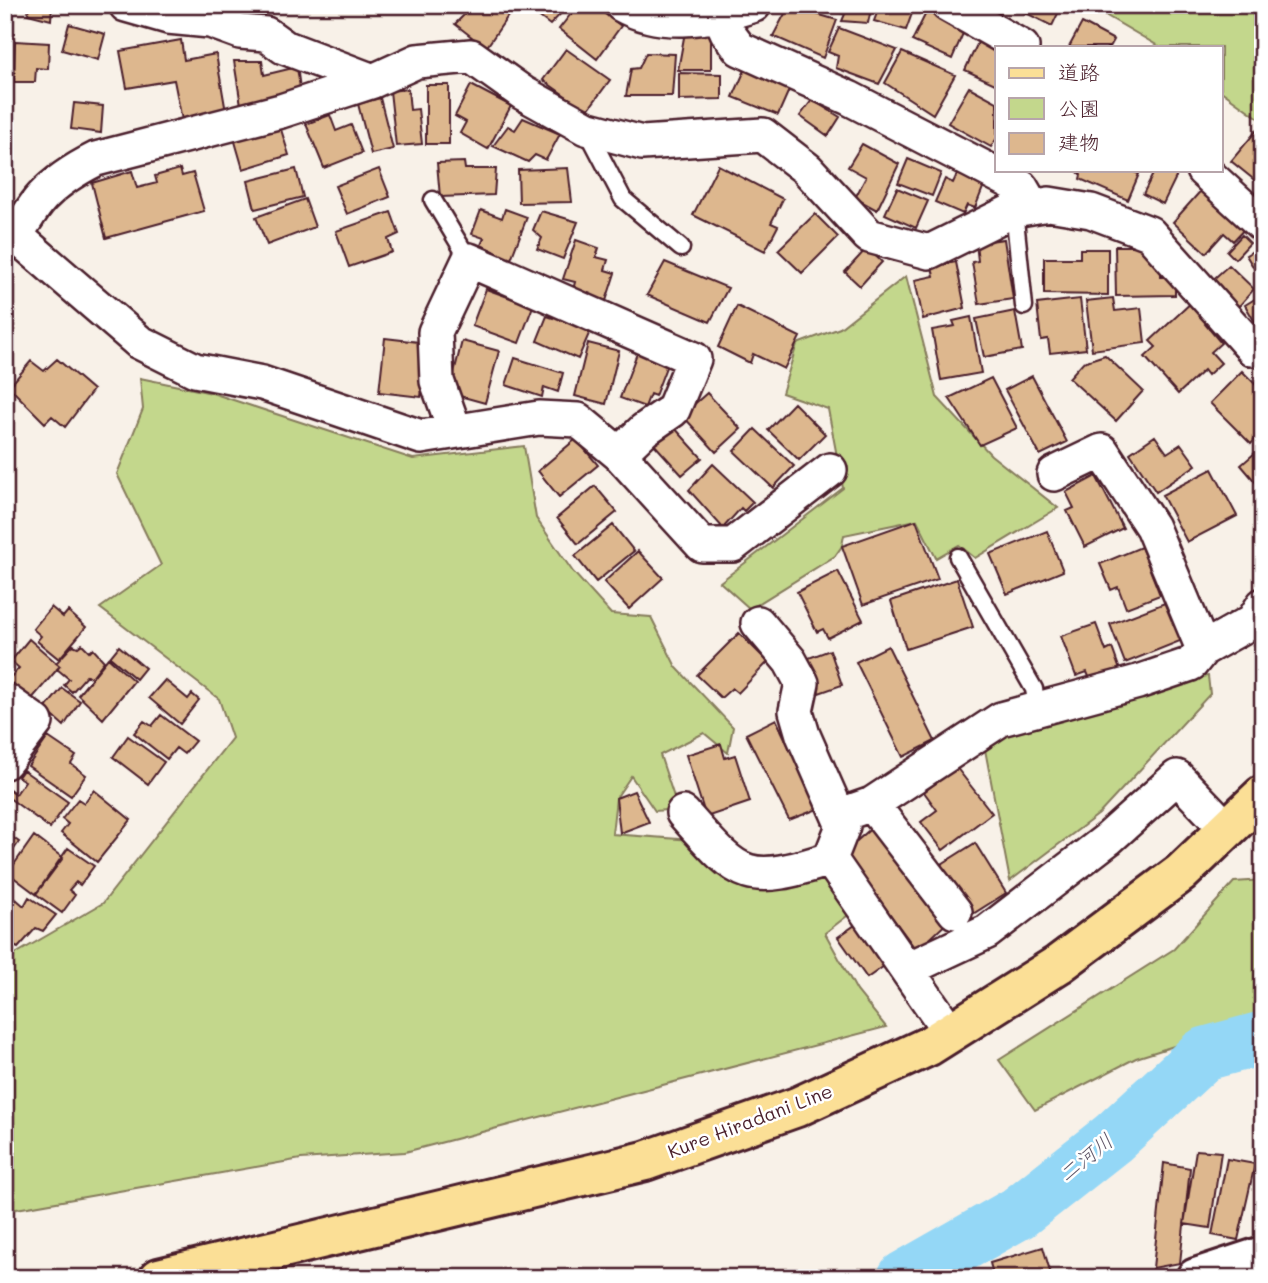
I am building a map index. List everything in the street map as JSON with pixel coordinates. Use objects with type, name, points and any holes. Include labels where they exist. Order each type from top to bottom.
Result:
[{"type":"main road","name":"Kure Hiradani Line","points":[[159,1278],[645,1161],[797,1107],[929,1046],[1059,964],[1181,873],[1263,795]]},
{"type":"street","points":[[126,5],[168,17],[211,21],[240,32],[266,34],[284,47],[373,81]]},
{"type":"street","points":[[622,5],[636,13],[669,20],[720,16],[754,5]]},
{"type":"street","points":[[948,5],[1020,46]]},
{"type":"street","points":[[720,16],[727,32],[740,49],[849,98],[1021,187],[1023,208]]},
{"type":"street","points":[[831,470],[733,545],[702,545],[619,454],[578,421],[540,418],[421,437],[262,383],[195,370],[139,342],[11,240],[41,198],[76,169],[96,159],[281,111],[373,81],[417,61],[471,56],[523,93],[586,128],[642,143],[763,135],[807,169],[869,236],[929,252],[1023,208],[1049,204],[1091,211],[1149,233],[1260,353]]},
{"type":"street","points":[[1205,172],[1263,225]]},
{"type":"street","points":[[455,431],[437,381],[435,332],[469,260],[694,359],[673,410],[644,430],[619,454]]},
{"type":"street","points":[[1054,474],[1102,451],[1152,527],[1203,649]]},
{"type":"street","points":[[840,816],[872,804],[1001,719],[1037,707],[1078,700],[1191,664],[1203,649],[1253,621],[1263,605]]},
{"type":"street","points":[[758,622],[790,661],[802,683],[796,711],[803,734],[843,826],[830,859]]},
{"type":"street","points":[[5,700],[36,722],[5,762]]},
{"type":"street","points":[[908,969],[987,932],[1108,839],[1177,777],[1227,829]]},
{"type":"street","points":[[872,804],[955,912]]},
{"type":"street","points":[[683,813],[715,849],[743,873],[768,875],[830,859]]},
{"type":"street","points":[[830,859],[950,1032]]},
{"type":"street","points":[[1196,1278],[1263,1256]]},
{"type":"lane","points":[[586,128],[623,200],[681,248]]},
{"type":"lane","points":[[433,200],[469,260]]},
{"type":"lane","points":[[1023,208],[1024,306]]},
{"type":"lane","points":[[958,557],[1034,689],[1037,707]]},
{"type":"green space","points":[[1088,5],[1263,5],[1263,121],[1222,92],[1222,46],[1158,46]]},
{"type":"green space","points":[[906,276],[937,397],[991,455],[1058,508],[975,558],[959,545],[936,558],[917,520],[844,535],[842,546],[835,556],[750,609],[720,582],[843,488],[828,409],[782,393],[797,344],[840,328]]},
{"type":"green space","points":[[140,378],[212,393],[413,459],[524,446],[536,518],[573,572],[611,614],[651,617],[676,667],[733,727],[728,753],[704,733],[660,755],[678,809],[655,811],[631,776],[616,798],[612,834],[692,840],[720,868],[832,871],[856,909],[825,933],[857,991],[886,1027],[405,1152],[301,1159],[5,1211],[5,960],[103,903],[232,738],[219,699],[100,608],[161,565],[117,474],[143,409]]},
{"type":"green space","points":[[1208,676],[1210,694],[1099,814],[1010,881],[983,739],[1171,680]]},
{"type":"green space","points":[[1263,880],[1263,1018],[1136,1058],[1035,1110],[999,1060],[1174,949],[1234,882]]},
{"type":"building","points":[[29,5],[52,5],[51,20],[28,14]]},
{"type":"building","points":[[454,5],[498,5],[510,13],[486,48],[455,24],[465,14]]},
{"type":"building","points":[[524,5],[569,5],[550,25]]},
{"type":"building","points":[[578,5],[593,5],[621,26],[597,59],[559,29]]},
{"type":"building","points":[[825,5],[872,5],[868,23],[842,21],[845,14],[824,10]]},
{"type":"building","points":[[880,5],[915,5],[906,30],[874,21]]},
{"type":"building","points":[[1020,5],[1062,5],[1052,26],[1018,9]]},
{"type":"building","points":[[789,6],[837,20],[823,58],[773,36]]},
{"type":"building","points":[[929,7],[967,24],[952,59],[912,41]]},
{"type":"building","points":[[1082,23],[1114,40],[1111,46],[1070,46]]},
{"type":"building","points":[[69,24],[105,34],[98,60],[62,50]]},
{"type":"building","points":[[839,28],[897,50],[879,84],[836,68],[838,56],[828,52]]},
{"type":"building","points":[[685,32],[711,33],[711,70],[678,70]]},
{"type":"building","points":[[981,36],[996,46],[995,84],[965,70]]},
{"type":"building","points":[[181,40],[184,60],[216,54],[226,112],[182,120],[174,80],[127,88],[120,51]]},
{"type":"building","points":[[15,41],[49,43],[48,69],[36,68],[35,82],[14,82]]},
{"type":"building","points":[[566,49],[610,80],[587,111],[543,80]]},
{"type":"building","points":[[902,52],[955,75],[933,114],[885,83]]},
{"type":"building","points":[[646,53],[675,54],[672,96],[626,96],[631,69],[639,68]]},
{"type":"building","points":[[234,61],[262,61],[264,75],[297,67],[301,95],[241,105]]},
{"type":"building","points":[[748,63],[793,81],[778,115],[733,97]]},
{"type":"building","points":[[679,73],[722,74],[722,99],[679,100]]},
{"type":"building","points":[[426,85],[449,85],[449,144],[426,144]]},
{"type":"building","points":[[471,85],[511,106],[488,149],[460,133],[466,122],[455,116]]},
{"type":"building","points":[[969,87],[995,101],[995,141],[991,147],[948,123]]},
{"type":"building","points":[[408,89],[410,110],[418,109],[422,144],[396,146],[390,91]]},
{"type":"building","points":[[380,98],[393,149],[371,154],[358,104]]},
{"type":"building","points":[[812,100],[840,117],[828,136],[800,116]]},
{"type":"building","points":[[74,103],[103,106],[101,133],[71,129]]},
{"type":"building","points":[[330,115],[336,131],[351,125],[362,153],[324,168],[306,124]]},
{"type":"building","points":[[523,118],[560,134],[546,160],[535,155],[528,162],[493,146],[508,126],[515,130]]},
{"type":"building","points":[[279,123],[289,155],[243,169],[234,138]]},
{"type":"building","points":[[1257,130],[1263,135],[1263,187],[1231,161]]},
{"type":"building","points":[[862,144],[899,164],[877,210],[855,198],[866,177],[848,167]]},
{"type":"building","points":[[908,159],[941,173],[932,196],[898,183]]},
{"type":"building","points":[[464,162],[465,169],[496,169],[494,195],[440,197],[437,163]]},
{"type":"building","points":[[718,165],[783,199],[771,223],[778,226],[765,251],[693,215]]},
{"type":"building","points":[[568,168],[572,202],[519,203],[518,170]]},
{"type":"building","points":[[180,169],[182,176],[193,173],[204,211],[106,238],[92,183],[132,171],[137,188],[157,183],[155,176]]},
{"type":"building","points":[[296,169],[303,197],[255,209],[248,181]]},
{"type":"building","points":[[379,169],[390,197],[347,214],[335,186]]},
{"type":"building","points":[[1078,172],[1139,174],[1128,200],[1080,179]]},
{"type":"building","points":[[1154,172],[1179,172],[1163,204],[1143,194]]},
{"type":"building","points":[[957,174],[984,185],[975,208],[967,205],[963,214],[935,202],[945,179],[953,183]]},
{"type":"building","points":[[1205,186],[1248,225],[1233,241],[1224,233],[1206,253],[1173,222]]},
{"type":"building","points":[[897,188],[928,201],[916,228],[885,214]]},
{"type":"building","points":[[305,199],[315,227],[267,245],[256,217]]},
{"type":"building","points":[[505,209],[527,217],[508,267],[491,261],[494,251],[481,245],[484,238],[472,234],[481,210],[502,218]]},
{"type":"building","points":[[541,211],[578,222],[563,259],[537,249],[542,238],[533,230]]},
{"type":"building","points":[[391,212],[399,234],[388,239],[392,252],[349,267],[336,231]]},
{"type":"building","points":[[815,214],[838,237],[802,273],[778,250]]},
{"type":"building","points":[[1242,235],[1250,243],[1235,259],[1227,251]]},
{"type":"building","points":[[1004,239],[1013,299],[979,304],[972,262],[978,261],[976,243]]},
{"type":"building","points":[[576,240],[599,248],[596,257],[608,260],[605,270],[615,273],[606,301],[573,290],[575,282],[563,279]]},
{"type":"building","points":[[1263,245],[1263,283],[1246,255]]},
{"type":"building","points":[[1115,246],[1147,246],[1161,255],[1161,277],[1175,277],[1175,295],[1116,296]]},
{"type":"building","points":[[867,248],[882,262],[860,286],[845,272]]},
{"type":"building","points":[[1080,249],[1108,249],[1108,295],[1044,294],[1044,258],[1080,258]]},
{"type":"building","points":[[665,262],[728,288],[710,322],[647,295]]},
{"type":"building","points":[[956,262],[965,308],[923,319],[915,280],[934,276],[932,267]]},
{"type":"building","points":[[1229,265],[1254,289],[1234,312],[1209,283]]},
{"type":"building","points":[[486,289],[533,306],[519,343],[472,326]]},
{"type":"building","points":[[1263,294],[1263,324],[1258,327],[1245,305]]},
{"type":"building","points":[[1113,298],[1115,311],[1141,308],[1145,343],[1092,350],[1086,301]]},
{"type":"building","points":[[1080,299],[1086,349],[1050,353],[1048,339],[1041,340],[1037,304]]},
{"type":"building","points":[[1194,300],[1211,318],[1205,324],[1221,343],[1211,352],[1221,363],[1208,375],[1204,370],[1178,394],[1145,357],[1156,347],[1150,341]]},
{"type":"building","points":[[737,306],[800,337],[784,369],[753,354],[750,363],[718,347]]},
{"type":"building","points":[[556,311],[592,327],[578,359],[537,341],[547,316],[553,318]]},
{"type":"building","points":[[1015,311],[1022,350],[984,357],[976,319]]},
{"type":"building","points":[[971,317],[981,373],[941,380],[932,330],[955,326],[953,321]]},
{"type":"building","points":[[385,338],[427,343],[421,397],[379,392]]},
{"type":"building","points":[[462,341],[499,351],[485,403],[449,393]]},
{"type":"building","points":[[588,343],[619,351],[606,404],[575,396]]},
{"type":"building","points":[[639,348],[669,359],[655,396],[650,394],[645,407],[620,398]]},
{"type":"building","points":[[1105,355],[1143,391],[1116,421],[1069,378],[1083,362]]},
{"type":"building","points":[[515,358],[563,373],[558,392],[544,387],[542,397],[506,385]]},
{"type":"building","points":[[57,359],[93,390],[65,427],[52,416],[45,423],[9,387],[31,361],[44,371]]},
{"type":"building","points":[[1242,371],[1263,392],[1263,431],[1251,444],[1210,403]]},
{"type":"building","points":[[1032,376],[1067,442],[1040,455],[1005,390]]},
{"type":"building","points":[[991,378],[1017,428],[980,445],[949,398]]},
{"type":"building","points":[[707,393],[741,429],[716,452],[682,415]]},
{"type":"building","points":[[794,403],[825,434],[799,460],[768,430]]},
{"type":"building","points":[[673,426],[702,458],[682,475],[653,443]]},
{"type":"building","points":[[755,429],[794,466],[773,488],[734,451]]},
{"type":"building","points":[[1155,436],[1167,453],[1181,444],[1196,465],[1156,492],[1130,453]]},
{"type":"building","points":[[576,439],[598,465],[559,497],[538,471]]},
{"type":"building","points":[[1263,446],[1263,491],[1241,465]]},
{"type":"building","points":[[713,464],[753,502],[744,511],[741,508],[723,528],[689,490]]},
{"type":"building","points":[[1212,469],[1237,516],[1187,542],[1162,495]]},
{"type":"building","points":[[1096,476],[1123,528],[1085,547],[1067,511],[1074,508],[1066,492]]},
{"type":"building","points":[[595,486],[617,512],[578,544],[557,518]]},
{"type":"building","points":[[916,520],[938,579],[863,605],[842,546]]},
{"type":"building","points":[[613,525],[634,551],[596,582],[575,556]]},
{"type":"building","points":[[1047,531],[1063,571],[1007,594],[990,554]]},
{"type":"building","points":[[1141,547],[1160,595],[1126,608],[1118,587],[1111,590],[1100,564]]},
{"type":"building","points":[[638,551],[663,578],[629,609],[604,582]]},
{"type":"building","points":[[838,571],[863,620],[828,638],[823,629],[817,632],[797,592]]},
{"type":"building","points":[[957,579],[973,627],[906,649],[891,601]]},
{"type":"building","points":[[1170,601],[1185,639],[1125,663],[1110,624]]},
{"type":"building","points":[[51,607],[63,617],[68,611],[86,627],[59,659],[37,641],[41,636],[33,629]]},
{"type":"building","points":[[1096,624],[1106,651],[1112,648],[1121,673],[1092,684],[1087,672],[1076,676],[1061,636]]},
{"type":"building","points":[[739,633],[768,662],[738,693],[732,688],[721,698],[697,675]]},
{"type":"building","points":[[29,639],[60,666],[30,701],[7,681],[19,668],[11,661]]},
{"type":"building","points":[[82,644],[90,652],[93,649],[104,661],[91,678],[87,675],[72,692],[64,685],[69,679],[57,669],[60,666],[56,663],[73,645],[78,647]]},
{"type":"building","points":[[119,646],[145,668],[136,679],[110,657]]},
{"type":"building","points":[[888,646],[935,741],[903,757],[856,662]]},
{"type":"building","points":[[830,650],[842,685],[819,693],[806,659]]},
{"type":"building","points":[[108,658],[134,681],[103,719],[78,695]]},
{"type":"building","points":[[165,680],[188,699],[192,694],[199,700],[180,724],[149,698]]},
{"type":"building","points":[[62,688],[80,701],[64,726],[45,709]]},
{"type":"building","points":[[161,715],[195,741],[184,754],[176,748],[167,759],[134,733],[144,721],[152,726]]},
{"type":"building","points":[[776,719],[818,809],[789,820],[746,734]]},
{"type":"building","points":[[128,736],[164,762],[148,784],[113,757]]},
{"type":"building","points":[[48,737],[76,756],[71,764],[86,775],[71,796],[28,766]]},
{"type":"building","points":[[721,744],[725,758],[735,755],[750,802],[706,817],[686,755]]},
{"type":"building","points":[[956,767],[992,813],[943,850],[921,822],[937,810],[924,792]]},
{"type":"building","points":[[23,770],[68,802],[50,828],[5,795],[8,788],[16,794],[25,781],[18,777]]},
{"type":"building","points":[[94,790],[131,820],[97,862],[61,833],[68,824],[62,819],[78,799],[84,803]]},
{"type":"building","points":[[634,791],[649,822],[620,833],[616,798]]},
{"type":"building","points":[[874,826],[952,918],[917,951],[844,852]]},
{"type":"building","points":[[5,832],[19,842],[5,862]]},
{"type":"building","points":[[34,836],[63,858],[36,894],[8,873]]},
{"type":"building","points":[[975,843],[1006,893],[968,917],[937,867]]},
{"type":"building","points":[[68,848],[94,866],[80,885],[76,882],[69,890],[75,895],[62,913],[36,894]]},
{"type":"building","points":[[29,897],[56,915],[43,931],[36,928],[18,948],[5,942],[5,920],[11,919],[13,915],[8,911],[16,899],[24,906]]},
{"type":"building","points":[[858,923],[887,964],[867,978],[838,937]]},
{"type":"building","points":[[1196,1150],[1221,1152],[1210,1228],[1184,1224]]},
{"type":"building","points":[[1227,1159],[1255,1164],[1238,1240],[1212,1235]]},
{"type":"building","points":[[1164,1163],[1190,1168],[1180,1263],[1153,1268]]},
{"type":"building","points":[[1043,1247],[1052,1278],[994,1278],[990,1263]]},
{"type":"waterway","name":"二河川","points":[[904,1278],[1018,1213],[1113,1138],[1204,1054],[1263,1038]]}]
